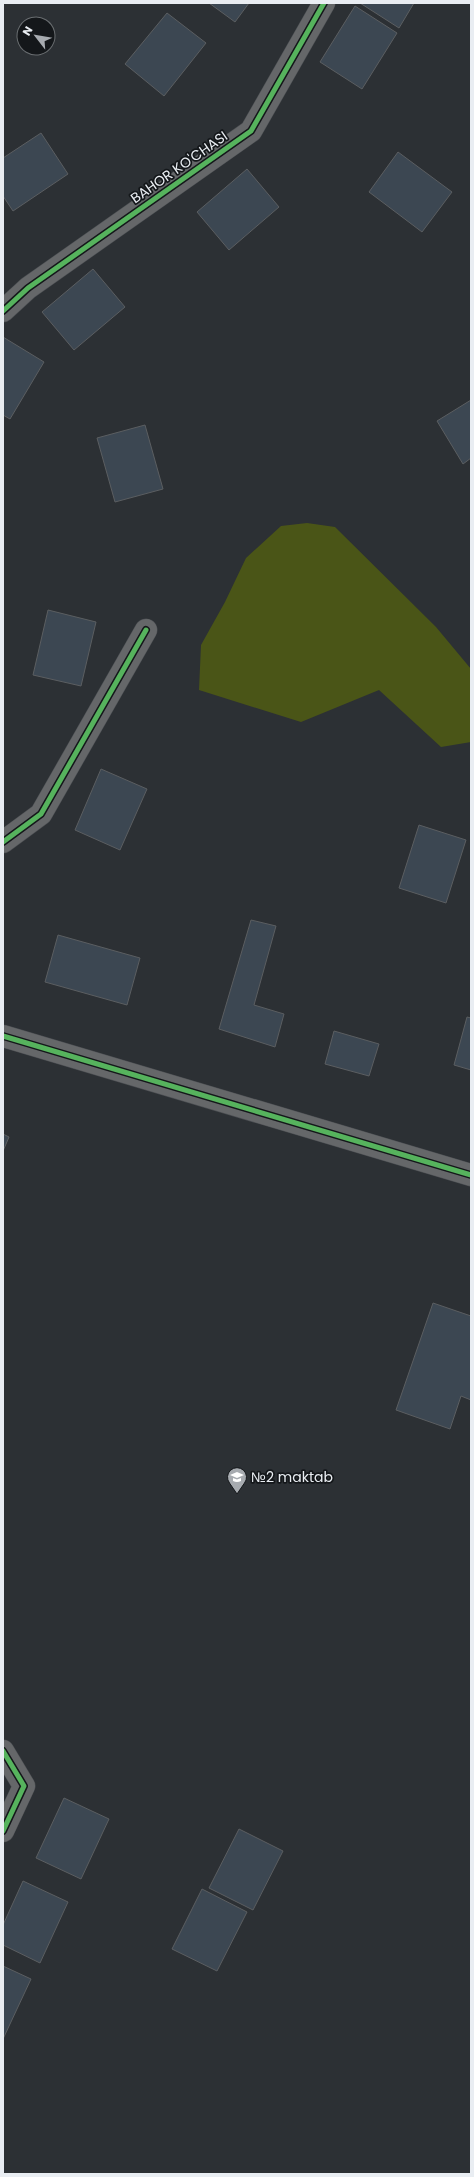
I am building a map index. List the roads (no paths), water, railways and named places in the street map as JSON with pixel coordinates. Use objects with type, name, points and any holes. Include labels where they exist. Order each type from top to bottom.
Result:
[{"type":"street","name":"BAHOR KO'CHASI","points":[[3,311],[28,288],[251,131],[324,3]]},
{"type":"street","points":[[3,842],[41,814],[146,630]]},
{"type":"street","points":[[3,1036],[471,1176]]},
{"type":"street","points":[[3,1752],[24,1786],[3,1830]]},
{"type":"place","name":"№2 maktab","points":[[237,1494]]}]
